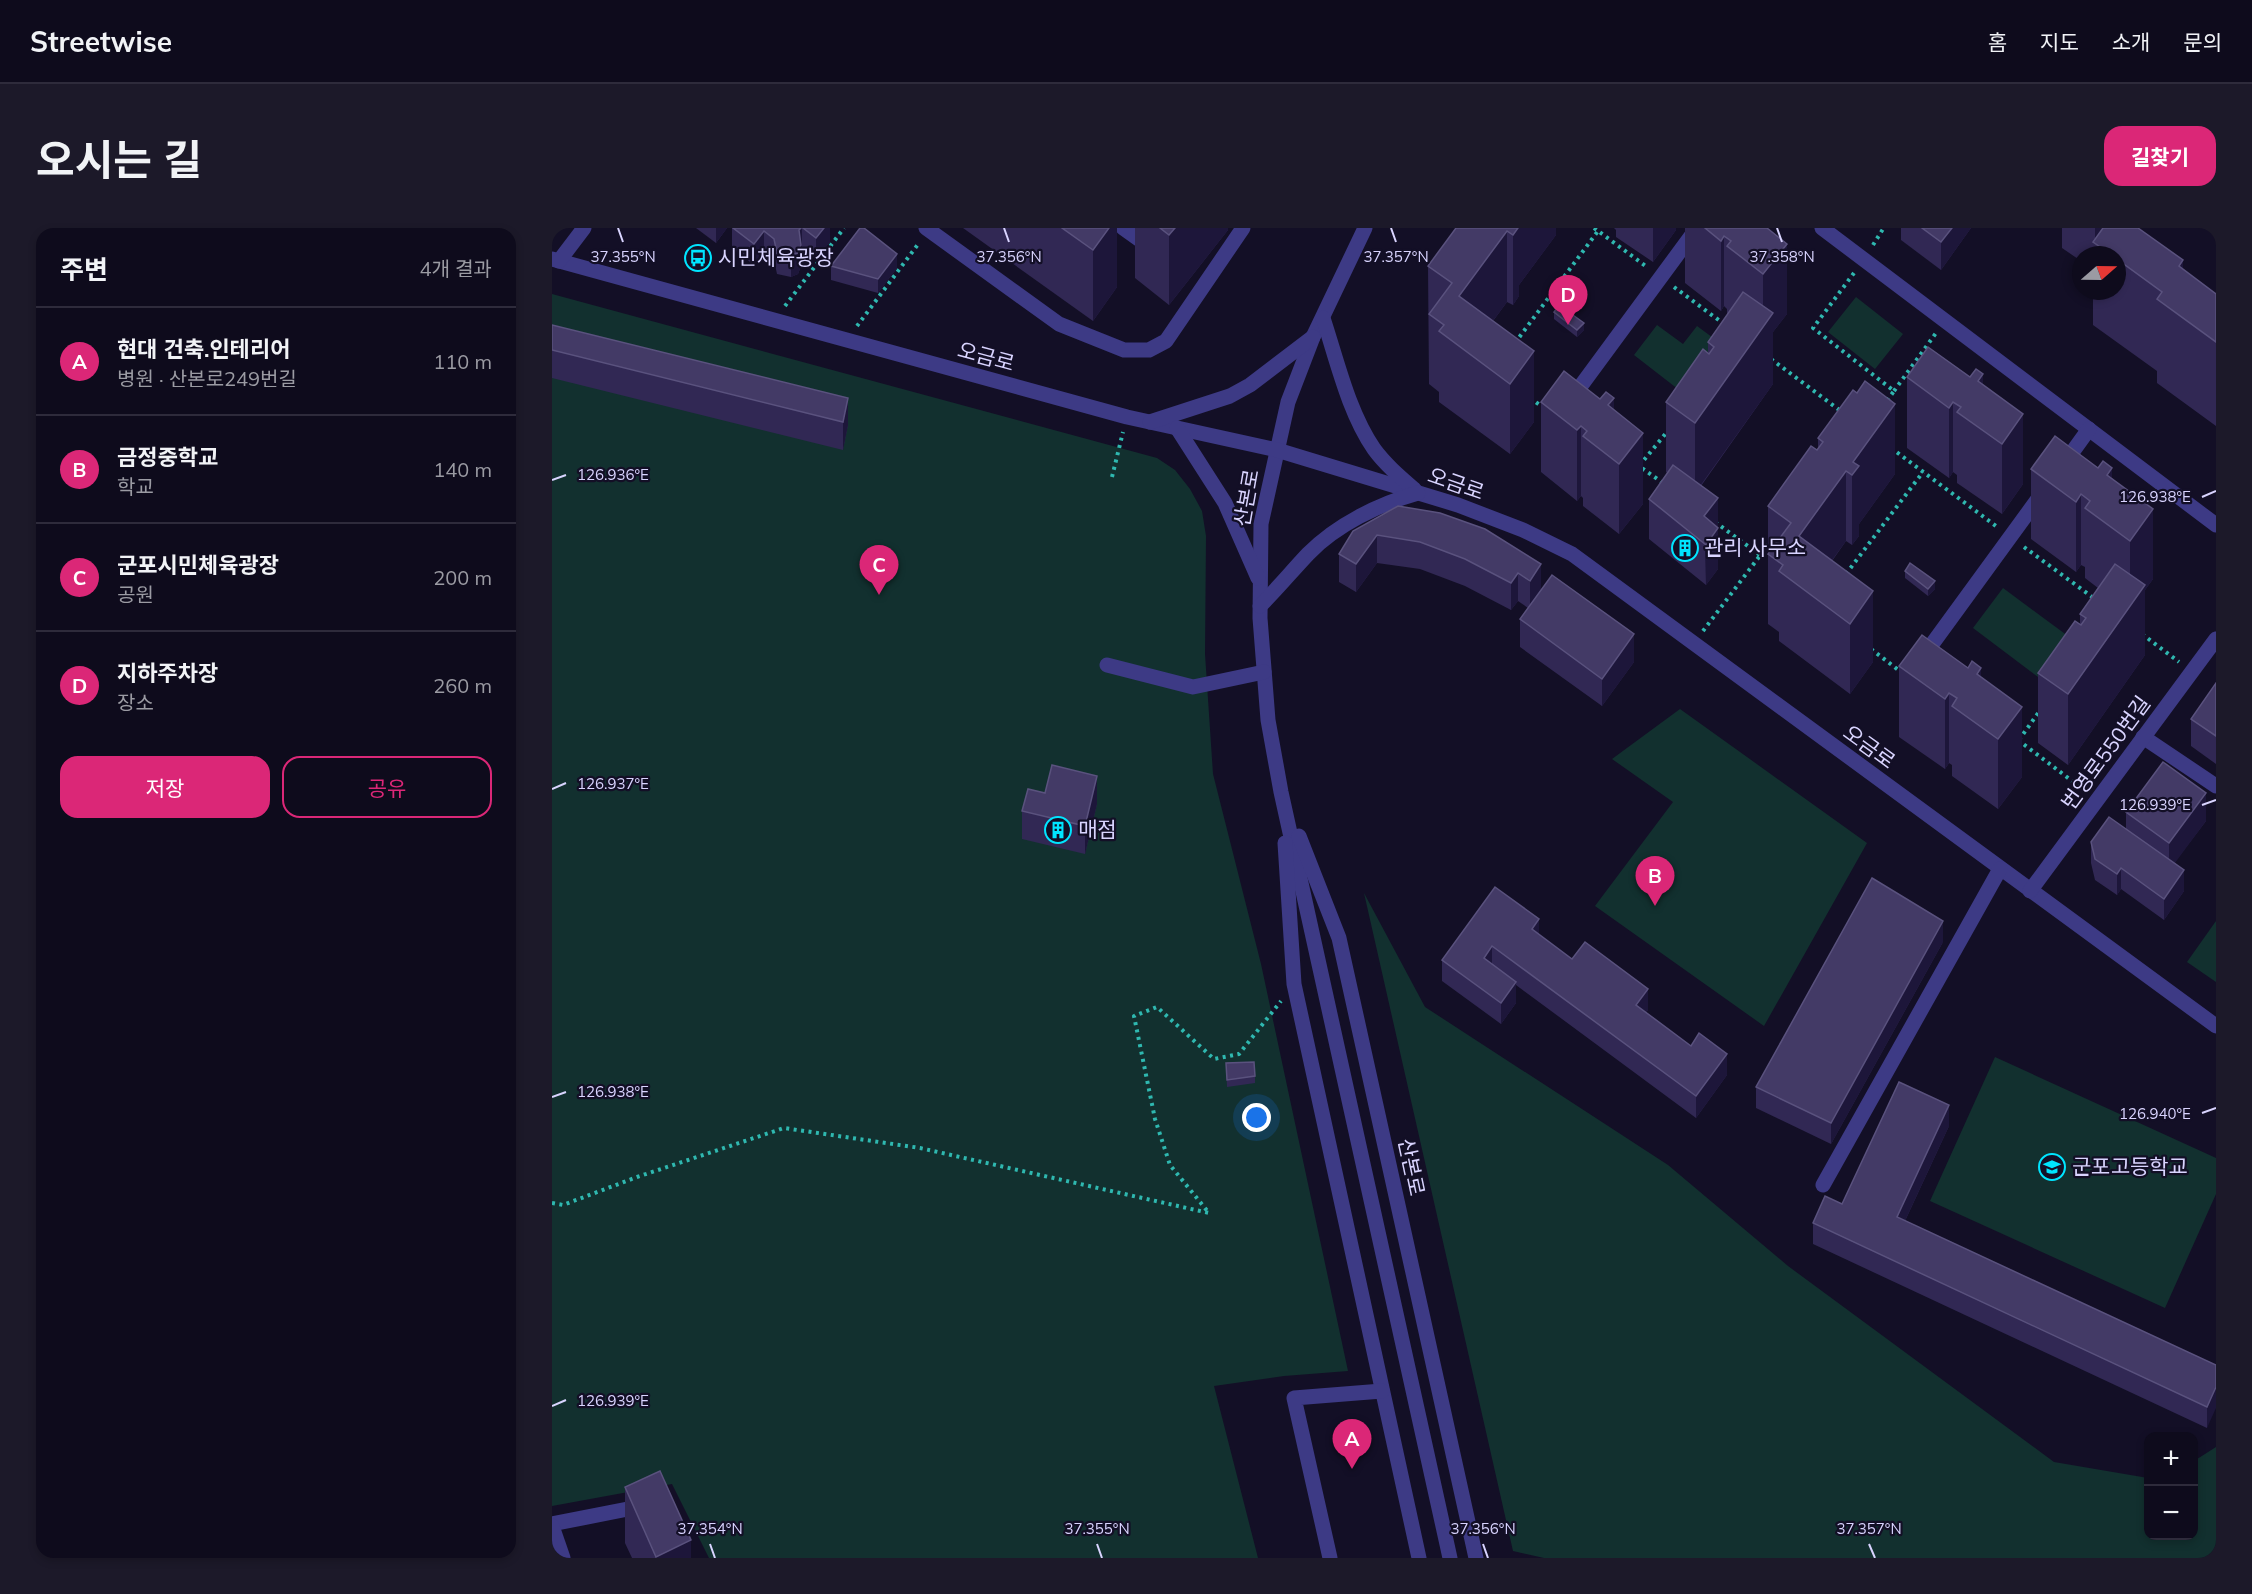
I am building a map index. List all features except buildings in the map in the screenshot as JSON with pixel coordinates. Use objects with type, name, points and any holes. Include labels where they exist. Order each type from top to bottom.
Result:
[{"type":"street","points":[[556,260],[584,228]]},
{"type":"street","points":[[1123,228],[1144,243],[1156,228]]},
{"type":"street","points":[[928,229],[1059,324],[1124,350],[1149,350],[1166,341],[1243,228]]},
{"type":"street","name":"산본로","points":[[1365,228],[1313,337],[1288,402],[1277,450],[1262,524],[1260,606],[1264,672],[1268,720],[1281,792],[1450,1558]]},
{"type":"street","points":[[1580,387],[1697,228]]},
{"type":"street","points":[[1822,228],[2216,525]]},
{"type":"street","name":"오금로","points":[[556,260],[1127,417],[1277,450],[1458,505],[1523,530],[1572,554],[2216,1026]]},
{"type":"street","points":[[1260,606],[1298,568],[1307,554],[1335,532],[1372,510],[1418,493],[1387,466],[1373,447],[1348,395],[1323,318]]},
{"type":"street","points":[[1149,422],[1230,396],[1250,385],[1313,337]]},
{"type":"street","points":[[1177,428],[1226,503],[1260,583]]},
{"type":"street","points":[[1930,647],[2089,429]]},
{"type":"street","name":"번영로550번길","points":[[2030,891],[2216,639]]},
{"type":"street","points":[[1107,665],[1193,687],[1264,672]]},
{"type":"street","points":[[2144,737],[2216,786]]},
{"type":"street","name":"산본로","points":[[1281,792],[1294,984],[1419,1558]]},
{"type":"street","name":"산본로","points":[[1281,792],[1339,938],[1476,1558]]},
{"type":"street","points":[[1823,1185],[2000,869]]},
{"type":"street","points":[[1330,1558],[1294,1398],[1383,1391]]},
{"type":"street","points":[[562,1558],[552,1525],[658,1503]]},
{"type":"path","points":[[775,319],[844,228]]},
{"type":"path","points":[[846,341],[928,229]]},
{"type":"path","points":[[1512,347],[1596,230],[1731,329]]},
{"type":"path","points":[[1864,260],[1813,328],[1894,391]]},
{"type":"path","points":[[1880,410],[1945,320]]},
{"type":"path","points":[[1767,356],[1849,417]]},
{"type":"path","points":[[1522,392],[1551,414]]},
{"type":"path","points":[[1112,477],[1127,417]]},
{"type":"path","points":[[1639,466],[1671,427]]},
{"type":"path","points":[[1885,444],[2102,604]]},
{"type":"path","points":[[1629,462],[1639,466],[1667,486]]},
{"type":"path","points":[[1714,521],[1760,555]]},
{"type":"path","points":[[1694,644],[1774,536]]},
{"type":"path","points":[[2138,631],[2192,671]]},
{"type":"path","points":[[2019,741],[2045,704]]},
{"type":"path","points":[[552,1203],[563,1205],[637,1177],[784,1128],[920,1148],[1209,1213],[1170,1165],[1155,1119],[1134,1016],[1157,1007],[1214,1059],[1231,1056],[1239,1054],[1294,984]]},
{"type":"green space","points":[[552,294],[1157,458],[1175,470],[1190,489],[1202,511],[1206,536],[1205,654],[1213,774],[1261,964],[1348,1371],[1284,1376],[1214,1386],[1258,1558],[709,1558],[672,1484],[552,1506]]},
{"type":"green space","points":[[1856,297],[1903,334],[1875,369],[1828,332]]},
{"type":"green space","points":[[1657,325],[1683,344],[1697,326],[1720,343],[1683,393],[1634,355]]},
{"type":"green space","points":[[2003,588],[2072,639],[2042,680],[1973,628]]},
{"type":"green space","points":[[1680,709],[1867,843],[1764,1026],[1595,906],[1673,802],[1612,759]]},
{"type":"green space","points":[[1364,893],[1425,1007],[1668,1165],[1788,1266],[2054,1462],[2144,1477],[2144,1540],[2198,1540],[2198,1458],[2216,1447],[2216,1558],[1544,1558],[1513,1551]]},
{"type":"green space","points":[[2216,921],[2216,982],[2187,962]]},
{"type":"green space","points":[[1995,1057],[2216,1158],[2216,1194],[2165,1308],[1930,1201]]},
{"type":"place","name":"시민체육광장","points":[[698,258]]},
{"type":"place","name":"지하주차장","points":[[1568,325]]},
{"type":"place","name":"관리 사무소","points":[[1685,548]]},
{"type":"place","name":"군포시민체육광장","points":[[879,595]]},
{"type":"place","name":"매점","points":[[1058,830]]},
{"type":"place","name":"금정중학교","points":[[1655,906]]},
{"type":"place","name":"군포고등학교","points":[[2052,1167]]},
{"type":"place","name":"현대 건축.인테리어","points":[[1352,1469]]}]
